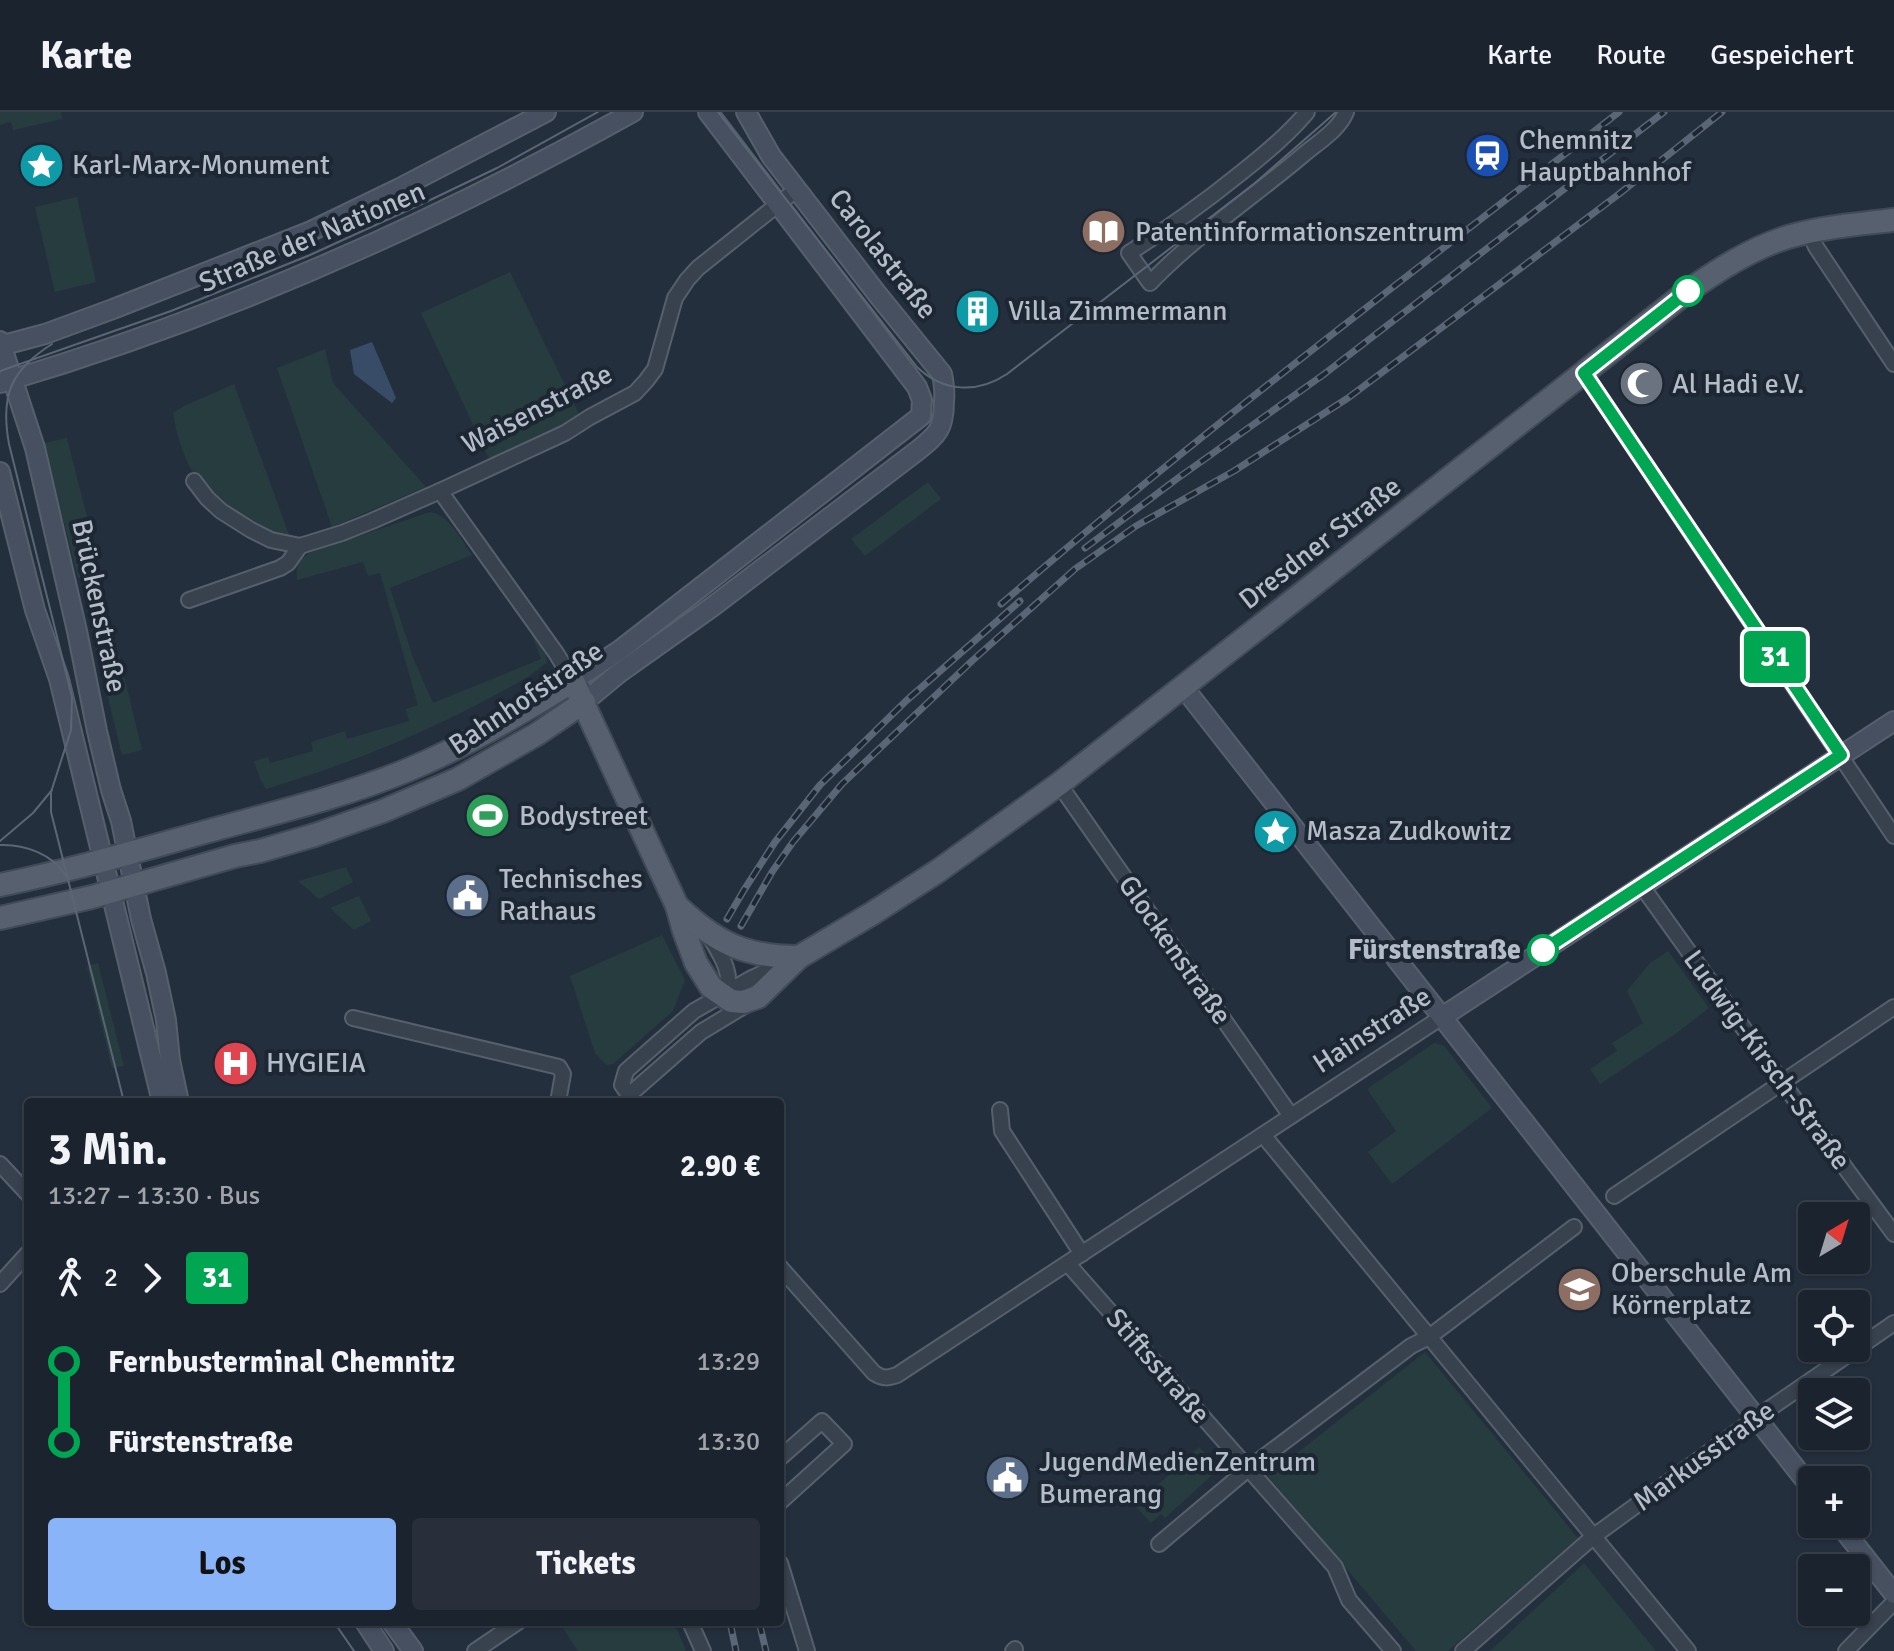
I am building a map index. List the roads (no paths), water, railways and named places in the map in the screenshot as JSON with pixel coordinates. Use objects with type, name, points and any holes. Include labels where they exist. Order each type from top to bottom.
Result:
[{"type":"main road","name":"Straße der Nationen","points":[[0,344],[45,334],[311,231],[546,112]]},
{"type":"main road","name":"Straße der Nationen","points":[[6,382],[237,302],[378,242],[503,182],[633,112]]},
{"type":"main road","name":"Carolastraße","points":[[708,112],[917,387],[922,400],[921,416]]},
{"type":"main road","name":"Carolastraße","points":[[746,112],[771,156],[942,374],[945,385],[944,420],[935,437]]},
{"type":"main road","name":"Dresdner Straße","points":[[724,995],[738,1002],[758,997],[799,957],[938,871],[1059,784],[1714,273],[1787,237],[1894,220]]},
{"type":"main road","name":"Brückenstraße","points":[[0,344],[6,382],[35,448],[100,743],[166,1020],[178,1098]]},
{"type":"main road","name":"Bahnhofstraße","points":[[0,885],[310,805],[410,769],[491,730],[631,642],[921,416]]},
{"type":"main road","name":"Bahnhofstraße","points":[[0,918],[109,893],[315,835],[383,811],[471,773],[544,730],[584,702],[935,437]]},
{"type":"main road","name":"Brückenstraße","points":[[0,472],[35,610],[59,679],[161,1098]]},
{"type":"main road","points":[[573,681],[677,906],[696,963],[711,987],[724,995]]},
{"type":"main road","points":[[1184,688],[1798,1471]]},
{"type":"main road","name":"Hainstraße","points":[[1442,1017],[1894,721]]},
{"type":"main road","points":[[677,906],[706,931],[753,954],[799,957]]},
{"type":"main road","points":[[1850,1538],[1894,1594]]},
{"type":"main road","points":[[368,1626],[384,1651]]},
{"type":"main road","points":[[395,1626],[413,1651]]},
{"type":"street","points":[[1307,112],[1274,146],[1221,190],[1173,226],[1129,253],[1150,283],[1176,255],[1333,129],[1346,112]]},
{"type":"street","name":"Waisenstraße","points":[[189,600],[280,568],[288,563],[300,546],[342,533],[440,491],[565,433],[635,393],[655,369],[675,298],[687,280],[797,189]]},
{"type":"street","points":[[1809,232],[1894,364]]},
{"type":"street","points":[[1584,373],[1894,836]]},
{"type":"street","points":[[194,481],[207,498],[231,519],[271,540],[300,546]]},
{"type":"street","points":[[440,491],[573,681]]},
{"type":"street","name":"Glockenstraße","points":[[1059,784],[1291,1116]]},
{"type":"street","name":"Ludwig-Kirsch-Straße","points":[[1641,885],[1894,1234]]},
{"type":"street","points":[[706,931],[729,974],[724,995],[708,1027]]},
{"type":"street","name":"Dresdner Straße","points":[[632,1098],[622,1085],[626,1071],[694,1011],[758,975],[799,957]]},
{"type":"street","points":[[632,1098],[708,1027],[758,997]]},
{"type":"street","points":[[1614,1196],[1894,1007]]},
{"type":"street","name":"Hainstraße","points":[[784,1272],[874,1373],[888,1378],[897,1375],[1442,1017]]},
{"type":"street","points":[[353,1018],[559,1067],[563,1074],[559,1098]]},
{"type":"street","points":[[1000,1110],[1002,1131],[1082,1254]]},
{"type":"street","points":[[1263,1135],[1688,1651]]},
{"type":"street","points":[[0,1164],[24,1190]]},
{"type":"street","points":[[1159,1544],[1248,1469],[1574,1227]]},
{"type":"street","points":[[0,1284],[24,1257]]},
{"type":"street","name":"Stiftsstraße","points":[[1068,1264],[1335,1567],[1349,1600],[1393,1651]]},
{"type":"street","name":"Markusstraße","points":[[1463,1651],[1594,1536],[1756,1418],[1894,1323]]},
{"type":"street","points":[[784,1454],[822,1421],[844,1444],[784,1498]]},
{"type":"street","points":[[784,1576],[807,1651]]},
{"type":"street","points":[[1846,1651],[1894,1602]]},
{"type":"street","points":[[475,1651],[512,1626]]},
{"type":"street","points":[[692,1626],[703,1651]]},
{"type":"water","points":[[372,342],[396,398],[392,403],[354,374],[350,350]]},
{"type":"tram line","points":[[0,371],[171,311],[310,255],[497,168],[598,112]]},
{"type":"tram line","points":[[718,112],[917,367],[938,381],[960,387],[984,385],[1007,374],[1255,183],[1336,112]]},
{"type":"tram line","points":[[52,344],[27,364],[12,385],[6,411],[7,427],[72,697],[71,730],[51,792],[51,812],[123,1098]]},
{"type":"tram line","points":[[0,841],[33,813],[52,790]]},
{"type":"tram line","points":[[0,845],[19,846],[46,856],[66,876]]},
{"type":"tram line","points":[[337,1626],[354,1651]]},
{"type":"railway","points":[[1001,604],[1229,415],[1619,112]]},
{"type":"railway","points":[[1085,548],[1323,375],[1664,112]]},
{"type":"railway","points":[[741,926],[793,842],[842,784],[1075,569],[1136,526],[1234,471],[1348,398],[1619,194],[1722,112]]},
{"type":"railway","points":[[727,919],[775,842],[820,785],[907,700],[1020,601]]},
{"type":"railway","points":[[731,1626],[736,1651]]},
{"type":"railway","points":[[760,1626],[766,1651]]},
{"type":"place","name":"Chemnitz Hauptbahnhof","points":[[1488,156]]},
{"type":"place","name":"Karl-Marx-Monument","points":[[41,165]]},
{"type":"place","name":"Patentinformationszentrum","points":[[1104,232]]},
{"type":"place","name":"Villa Zimmermann","points":[[977,311]]},
{"type":"place","name":"Al Hadi e.V.","points":[[1641,384]]},
{"type":"place","name":"Bodystreet","points":[[488,816]]},
{"type":"place","name":"Masza Zudkowitz","points":[[1275,831]]},
{"type":"place","name":"Technisches Rathaus","points":[[468,895]]},
{"type":"place","name":"Fürstenstraße","points":[[1543,950]]},
{"type":"place","name":"HYGIEIA","points":[[235,1063]]},
{"type":"place","name":"Oberschule Am Körnerplatz","points":[[1580,1289]]},
{"type":"place","name":"JugendMedienZentrum Bumerang","points":[[1008,1478]]}]
